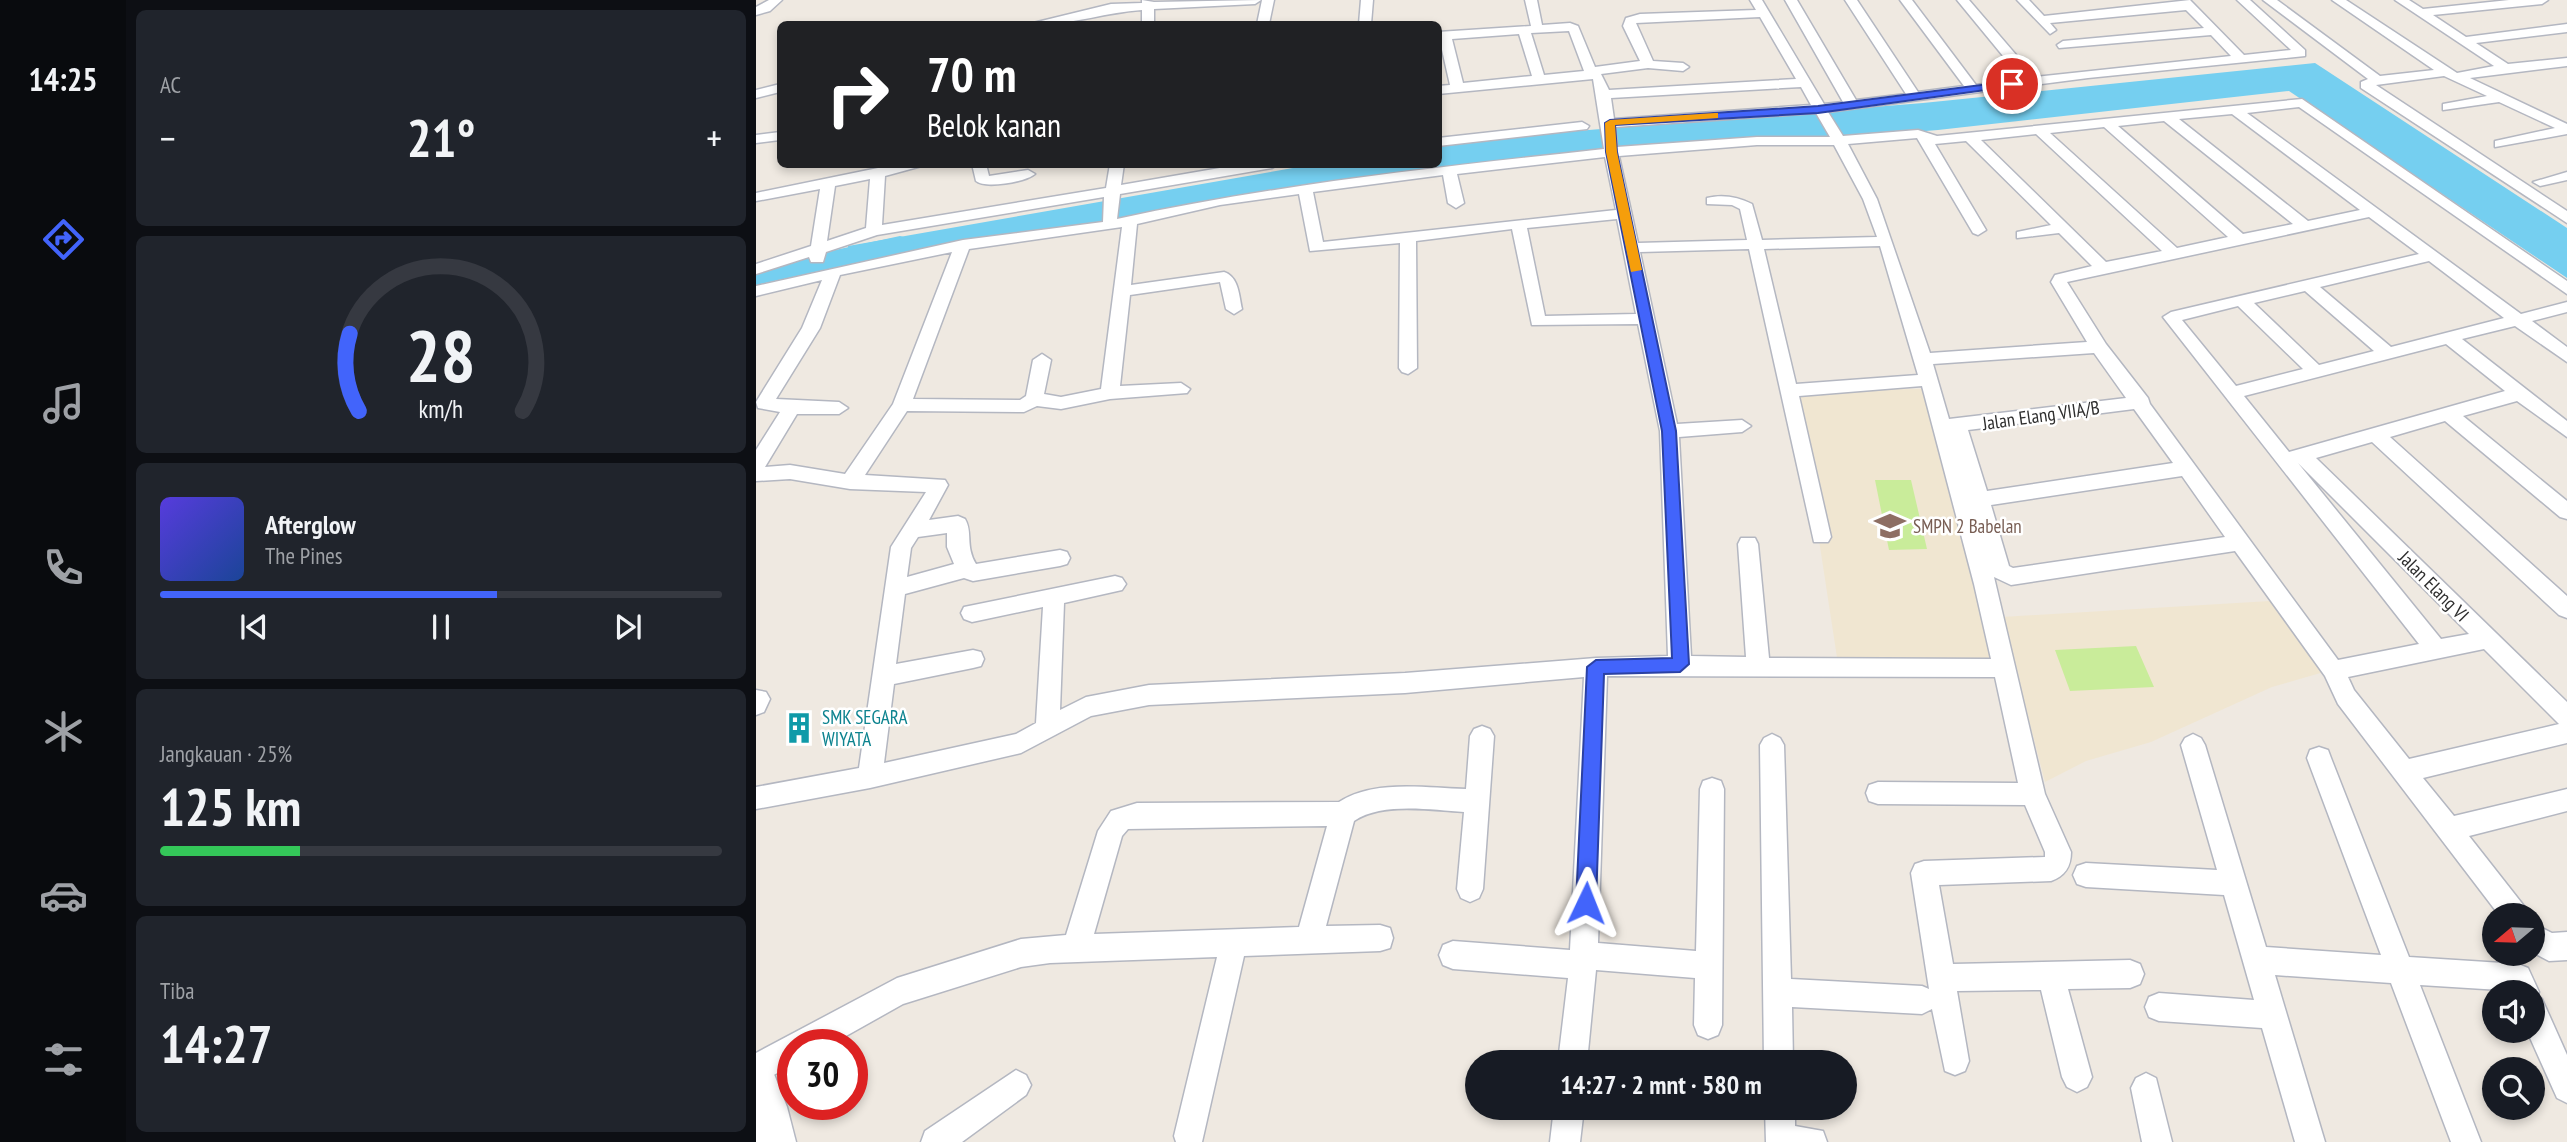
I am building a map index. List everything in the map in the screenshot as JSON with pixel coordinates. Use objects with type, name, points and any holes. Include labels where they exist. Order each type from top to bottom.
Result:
[{"type":"street","points":[[756,10],[766,8],[776,0]]},
{"type":"street","points":[[1056,21],[1147,2],[1255,0]]},
{"type":"street","points":[[1264,21],[1268,0]]},
{"type":"street","points":[[1365,21],[1367,0]]},
{"type":"street","points":[[1531,0],[1531,28],[1539,79]]},
{"type":"street","points":[[1756,0],[1870,200],[1886,241],[1928,380],[1980,499],[2000,570],[2011,577],[2241,542]]},
{"type":"street","points":[[1791,0],[1853,105]]},
{"type":"street","points":[[1851,0],[1915,97]]},
{"type":"street","points":[[1906,0],[1974,90]]},
{"type":"street","points":[[1964,0],[2031,81]]},
{"type":"street","points":[[2023,0],[2076,59],[2241,59],[2301,52],[2243,0]]},
{"type":"street","points":[[2269,0],[2377,80]]},
{"type":"street","points":[[2338,0],[2450,74],[2567,130]]},
{"type":"street","points":[[2401,0],[2506,68]]},
{"type":"street","points":[[2420,13],[2542,0]]},
{"type":"street","points":[[1147,2],[1148,21]]},
{"type":"street","points":[[2041,20],[2186,3],[2241,59]]},
{"type":"street","points":[[1648,64],[1629,26],[1633,19],[1762,13]]},
{"type":"street","points":[[1458,89],[1442,35],[1531,28],[1574,29],[1592,72],[1599,78],[1669,431],[1680,664]]},
{"type":"street","points":[[2462,41],[2567,28]]},
{"type":"street","points":[[756,292],[814,274],[1110,216],[1130,221],[1220,201],[1449,169],[1611,140],[2031,81],[2076,59],[2214,31]]},
{"type":"street","points":[[2567,62],[2377,80],[2366,85],[2567,218]]},
{"type":"street","points":[[1442,90],[1648,64],[1683,67]]},
{"type":"street","points":[[1604,94],[1802,83]]},
{"type":"street","points":[[756,94],[777,89]]},
{"type":"street","points":[[2448,107],[2500,98]]},
{"type":"street","points":[[1611,140],[1757,141],[1832,132],[1923,136],[1936,140],[2302,103],[2567,289]]},
{"type":"street","points":[[2235,110],[2567,356]]},
{"type":"street","points":[[2165,115],[2305,226]]},
{"type":"street","points":[[2106,122],[2241,240]]},
{"type":"street","points":[[1442,142],[1582,126]]},
{"type":"street","points":[[2037,128],[2174,254]]},
{"type":"street","points":[[2500,144],[2567,130]]},
{"type":"street","points":[[756,139],[777,136]]},
{"type":"street","points":[[1923,136],[1978,230]]},
{"type":"street","points":[[1969,136],[2103,268]]},
{"type":"street","points":[[756,197],[893,168]]},
{"type":"street","points":[[980,168],[983,181],[1028,174]]},
{"type":"street","points":[[1110,216],[1116,168]]},
{"type":"street","points":[[756,269],[874,231],[1247,168]]},
{"type":"street","points":[[1449,169],[1456,203]]},
{"type":"street","points":[[874,231],[878,172]]},
{"type":"street","points":[[2540,182],[2567,176]]},
{"type":"street","points":[[814,274],[820,250],[828,182]]},
{"type":"street","points":[[1305,188],[1316,248],[1624,214]]},
{"type":"street","points":[[1712,201],[1735,201],[1747,207],[1821,537]]},
{"type":"street","points":[[2371,212],[2103,268],[2059,280],[2099,347],[2142,402],[2333,670],[2346,697],[2506,903]]},
{"type":"street","points":[[1110,393],[1130,221]]},
{"type":"street","points":[[1519,224],[1538,321],[1646,319]]},
{"type":"street","points":[[2022,235],[2062,228]]},
{"type":"street","points":[[1408,236],[1408,368]]},
{"type":"street","points":[[1631,248],[1886,241]]},
{"type":"street","points":[[850,482],[902,405],[963,245]]},
{"type":"street","points":[[2431,256],[2171,317],[2233,393],[2294,458],[2436,649]]},
{"type":"street","points":[[833,272],[811,328],[765,404],[792,408],[839,408]]},
{"type":"street","points":[[1121,291],[1224,277],[1228,282],[1234,309]]},
{"type":"street","points":[[2308,285],[2386,352]]},
{"type":"street","points":[[2241,300],[2315,371]]},
{"type":"street","points":[[2233,393],[2567,307]]},
{"type":"street","points":[[2447,336],[2567,431]]},
{"type":"street","points":[[1923,359],[2099,347]]},
{"type":"street","points":[[1034,399],[1042,360]]},
{"type":"street","points":[[1788,391],[1928,380]]},
{"type":"street","points":[[902,405],[1013,407],[1024,406],[1034,399],[1061,402],[1110,393],[1181,389]]},
{"type":"street","points":[[2294,458],[2518,394]]},
{"type":"street","name":"Jalan Elang VIIA/B","points":[[1949,426],[2142,402]]},
{"type":"street","points":[[756,465],[792,408]]},
{"type":"street","points":[[2450,415],[2567,512]]},
{"type":"street","points":[[1669,431],[1741,426]]},
{"type":"street","points":[[1949,426],[2033,794],[2058,852],[2058,861],[2051,869],[1924,873],[1955,1061]]},
{"type":"street","points":[[2376,435],[2567,609]]},
{"type":"street","name":"Jalan Elang VI","points":[[2294,458],[2488,639],[2567,717]]},
{"type":"street","points":[[1980,499],[2188,468]]},
{"type":"street","points":[[756,474],[790,472],[850,482],[938,485],[933,498],[901,547],[870,777]]},
{"type":"street","points":[[911,530],[958,524],[957,547],[967,569],[973,573],[1060,558]]},
{"type":"street","points":[[1748,544],[1758,666]]},
{"type":"street","points":[[895,589],[967,569]]},
{"type":"street","points":[[972,613],[1115,584]]},
{"type":"street","points":[[1047,730],[1054,596]]},
{"type":"street","points":[[2333,670],[2488,639]]},
{"type":"street","points":[[884,676],[973,659]]},
{"type":"street","points":[[756,798],[870,777],[1021,743],[1086,707],[1149,695],[1405,683],[1596,667],[1680,664],[2003,668]]},
{"type":"street","points":[[1574,1050],[1583,960],[1596,667]]},
{"type":"street","points":[[2402,772],[2567,733]]},
{"type":"street","points":[[1470,889],[1482,736]]},
{"type":"street","points":[[1772,745],[1779,1050]]},
{"type":"street","points":[[2193,745],[2310,1142]]},
{"type":"street","points":[[2319,758],[2466,1142]]},
{"type":"street","points":[[1708,1025],[1712,789]]},
{"type":"street","points":[[1878,793],[2033,794]]},
{"type":"street","points":[[1309,940],[1343,814],[1354,805],[1370,800],[1477,801]]},
{"type":"street","points":[[2449,829],[2567,800]]},
{"type":"street","points":[[1076,948],[1111,831],[1119,819],[1137,815],[1343,814]]},
{"type":"street","points":[[2086,875],[2234,883]]},
{"type":"street","points":[[829,1029],[897,992],[1021,953],[1076,948],[1380,938]]},
{"type":"street","points":[[1189,1136],[1234,942]]},
{"type":"street","points":[[2545,944],[2549,947],[2567,946]]},
{"type":"street","points":[[1453,956],[1709,966]]},
{"type":"street","points":[[2256,960],[2519,980]]},
{"type":"street","points":[[1942,978],[2130,974]]},
{"type":"street","points":[[2051,976],[2077,1077]]},
{"type":"street","points":[[1777,992],[1922,1000]]},
{"type":"street","points":[[2159,1007],[2272,1016]]},
{"type":"street","points":[[2545,1038],[2567,1088]]},
{"type":"street","points":[[756,1069],[777,1058]]},
{"type":"street","points":[[756,1085],[765,1107],[773,1142]]},
{"type":"street","points":[[936,1142],[1016,1086]]},
{"type":"street","points":[[2146,1088],[2157,1142]]},
{"type":"street","points":[[1565,1142],[1568,1120]]},
{"type":"street","points":[[1780,1120],[1780,1140],[1812,1142]]},
{"type":"shaded area","name":"SMPN 2 Babelan","points":[[1925,389],[1999,662],[1838,664],[1796,390]]},
{"type":"shaded area","points":[[2270,601],[2324,672],[2272,687],[2151,742],[2086,761],[2045,782],[2002,617]]},
{"type":"green space","points":[[1875,480],[1911,480],[1927,549],[1889,550]]},
{"type":"green space","points":[[2136,646],[2154,687],[2070,691],[2055,650]]},
{"type":"water","points":[[2315,63],[2567,228],[2567,278],[2289,91],[1938,130],[1431,171],[848,261],[848,246],[1293,168],[1442,168],[1442,142],[1923,103]]},
{"type":"waterway","points":[[756,276],[900,245]]},
{"type":"slow traffic","points":[[1636,270],[1611,152],[1610,123],[1715,116]]},
{"type":"place","name":"SMPN 2 Babelan","points":[[1890,526]]},
{"type":"place","name":"SMK SEGARA WIYATA","points":[[799,728]]},
{"type":"route","points":[[1586,903],[1596,667],[1680,664],[1669,431],[1611,152],[1610,123],[1818,110],[2012,84]]}]
